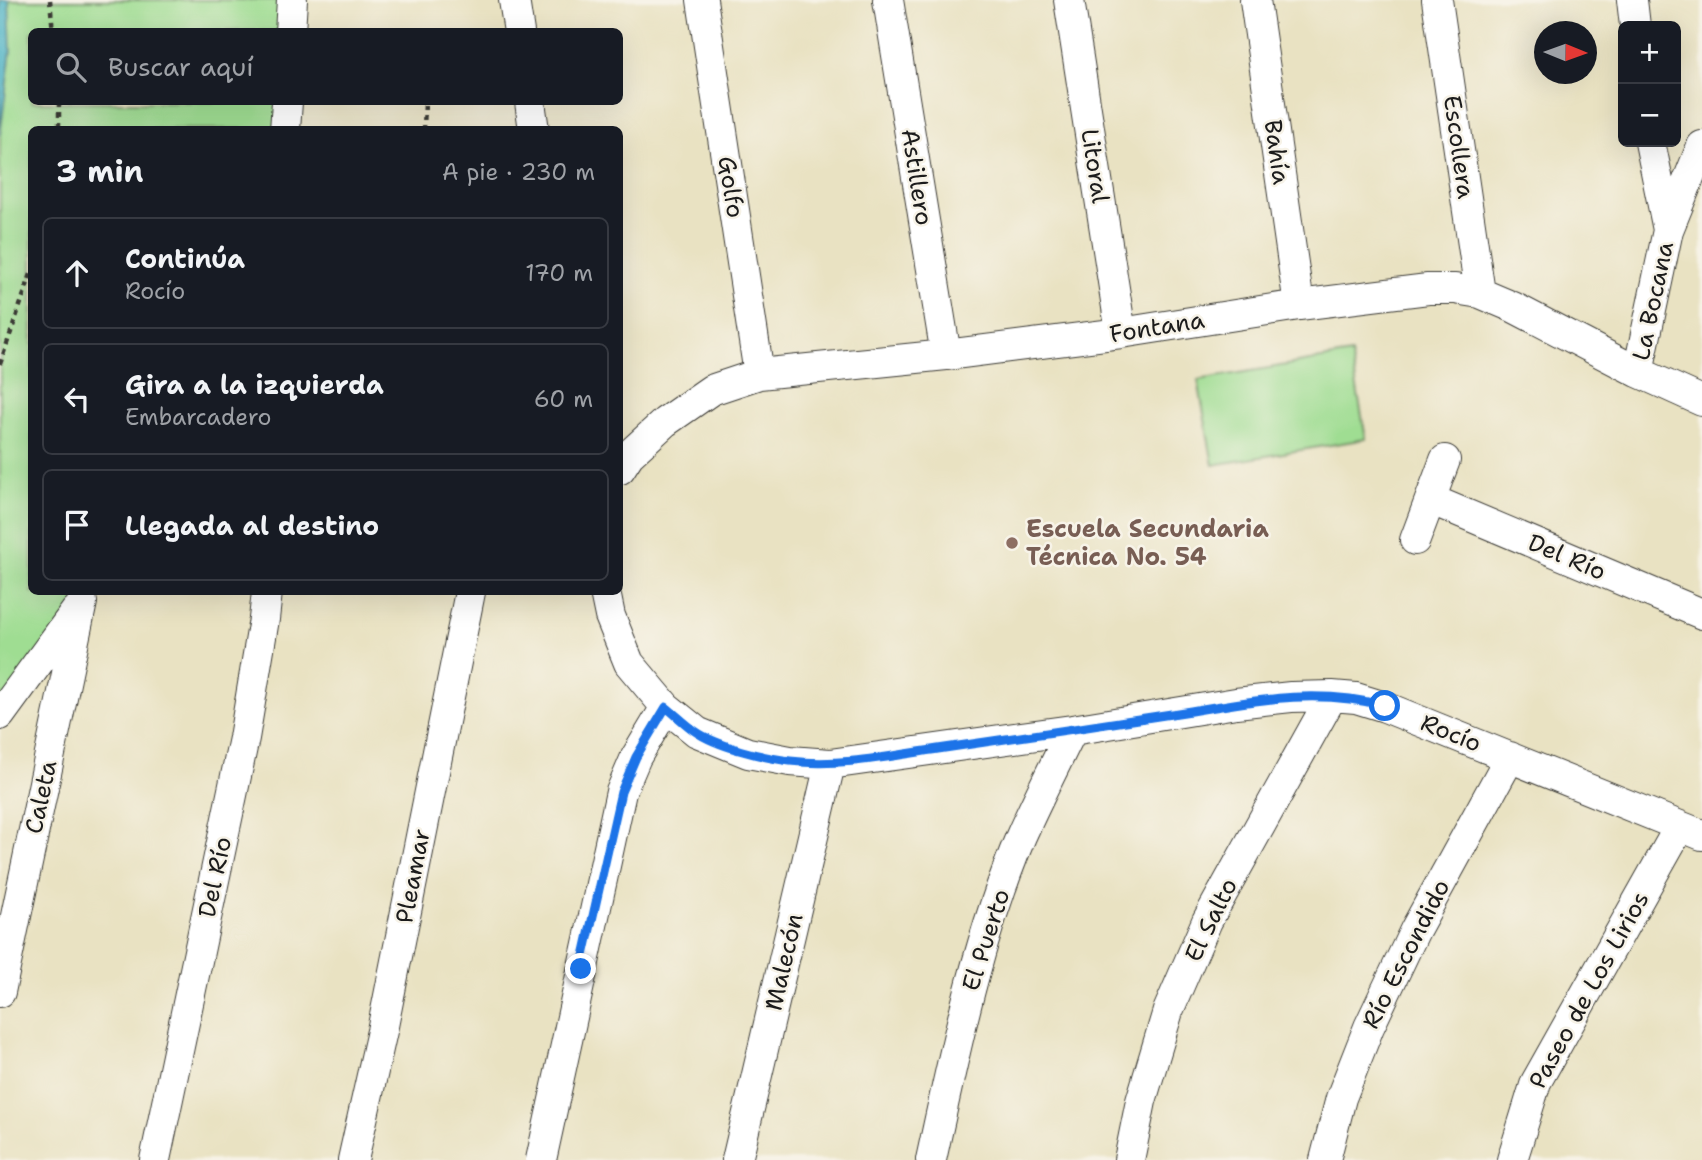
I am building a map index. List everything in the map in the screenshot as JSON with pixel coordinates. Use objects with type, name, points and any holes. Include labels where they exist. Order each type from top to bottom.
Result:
[{"type":"street","points":[[290,28],[292,0]]},
{"type":"street","points":[[514,0],[518,28]]},
{"type":"street","name":"Golfo","points":[[702,0],[759,374]]},
{"type":"street","name":"Astillero","points":[[888,0],[946,355]]},
{"type":"street","name":"Litoral","points":[[1069,0],[1121,333]]},
{"type":"street","name":"Bahía","points":[[1255,0],[1299,305]]},
{"type":"street","name":"Escollera","points":[[1437,0],[1480,293]]},
{"type":"street","points":[[1632,0],[1634,21]]},
{"type":"street","points":[[285,126],[287,105]]},
{"type":"street","points":[[530,105],[533,126]]},
{"type":"street","name":"La Bocana","points":[[1638,372],[1668,230],[1702,146]]},
{"type":"street","name":"La Bocana","points":[[1651,147],[1668,230]]},
{"type":"street","name":"Fontana","points":[[623,464],[629,455],[665,422],[711,390],[759,374],[946,355],[1121,333],[1299,305],[1428,289],[1480,293],[1702,401]]},
{"type":"street","points":[[1415,540],[1445,460]]},
{"type":"street","name":"Del Río","points":[[1432,500],[1702,614]]},
{"type":"street","name":"Del Río","points":[[155,1160],[244,738],[267,595]]},
{"type":"street","name":"Pleamar","points":[[353,1160],[382,1031],[469,595]]},
{"type":"street","name":"Rocío","points":[[606,595],[610,616],[629,663],[666,707],[697,732],[748,753],[790,761],[830,764],[1072,730],[1236,703],[1332,696],[1356,698],[1385,706],[1691,830]]},
{"type":"street","points":[[0,715],[87,597]]},
{"type":"street","name":"Caleta","points":[[0,992],[87,597]]},
{"type":"street","name":"El Salto","points":[[1129,1160],[1142,1101],[1168,1011],[1207,921],[1332,696]]},
{"type":"street","points":[[541,1160],[621,792],[636,757],[666,707]]},
{"type":"street","name":"El Puerto","points":[[931,1160],[960,1023],[987,929],[1021,836],[1072,730]]},
{"type":"street","name":"Río Escondido","points":[[1325,1160],[1341,1098],[1368,1027],[1415,930],[1510,757]]},
{"type":"street","name":"Malecón","points":[[737,1160],[830,764]]},
{"type":"street","name":"Paseo de Los Lirios","points":[[1512,1160],[1536,1082],[1691,830]]},
{"type":"path","points":[[50,0],[53,28]]},
{"type":"path","points":[[59,105],[59,126]]},
{"type":"path","points":[[424,126],[425,105]]},
{"type":"path","points":[[0,364],[28,283]]},
{"type":"green space","points":[[0,0],[292,0],[290,28],[28,28],[28,105],[287,105],[285,126],[28,126],[28,595],[90,595],[0,715]]},
{"type":"green space","points":[[1351,354],[1366,439],[1213,465],[1198,380]]},
{"type":"water","points":[[0,0],[9,0],[11,51],[0,136]]},
{"type":"place","name":"Escuela Secundaria Técnica No. 54","points":[[1012,543]]},
{"type":"route","points":[[581,969],[621,792],[636,757],[666,707],[697,732],[748,753],[790,761],[830,764],[1291,697],[1356,698],[1385,706]]}]
